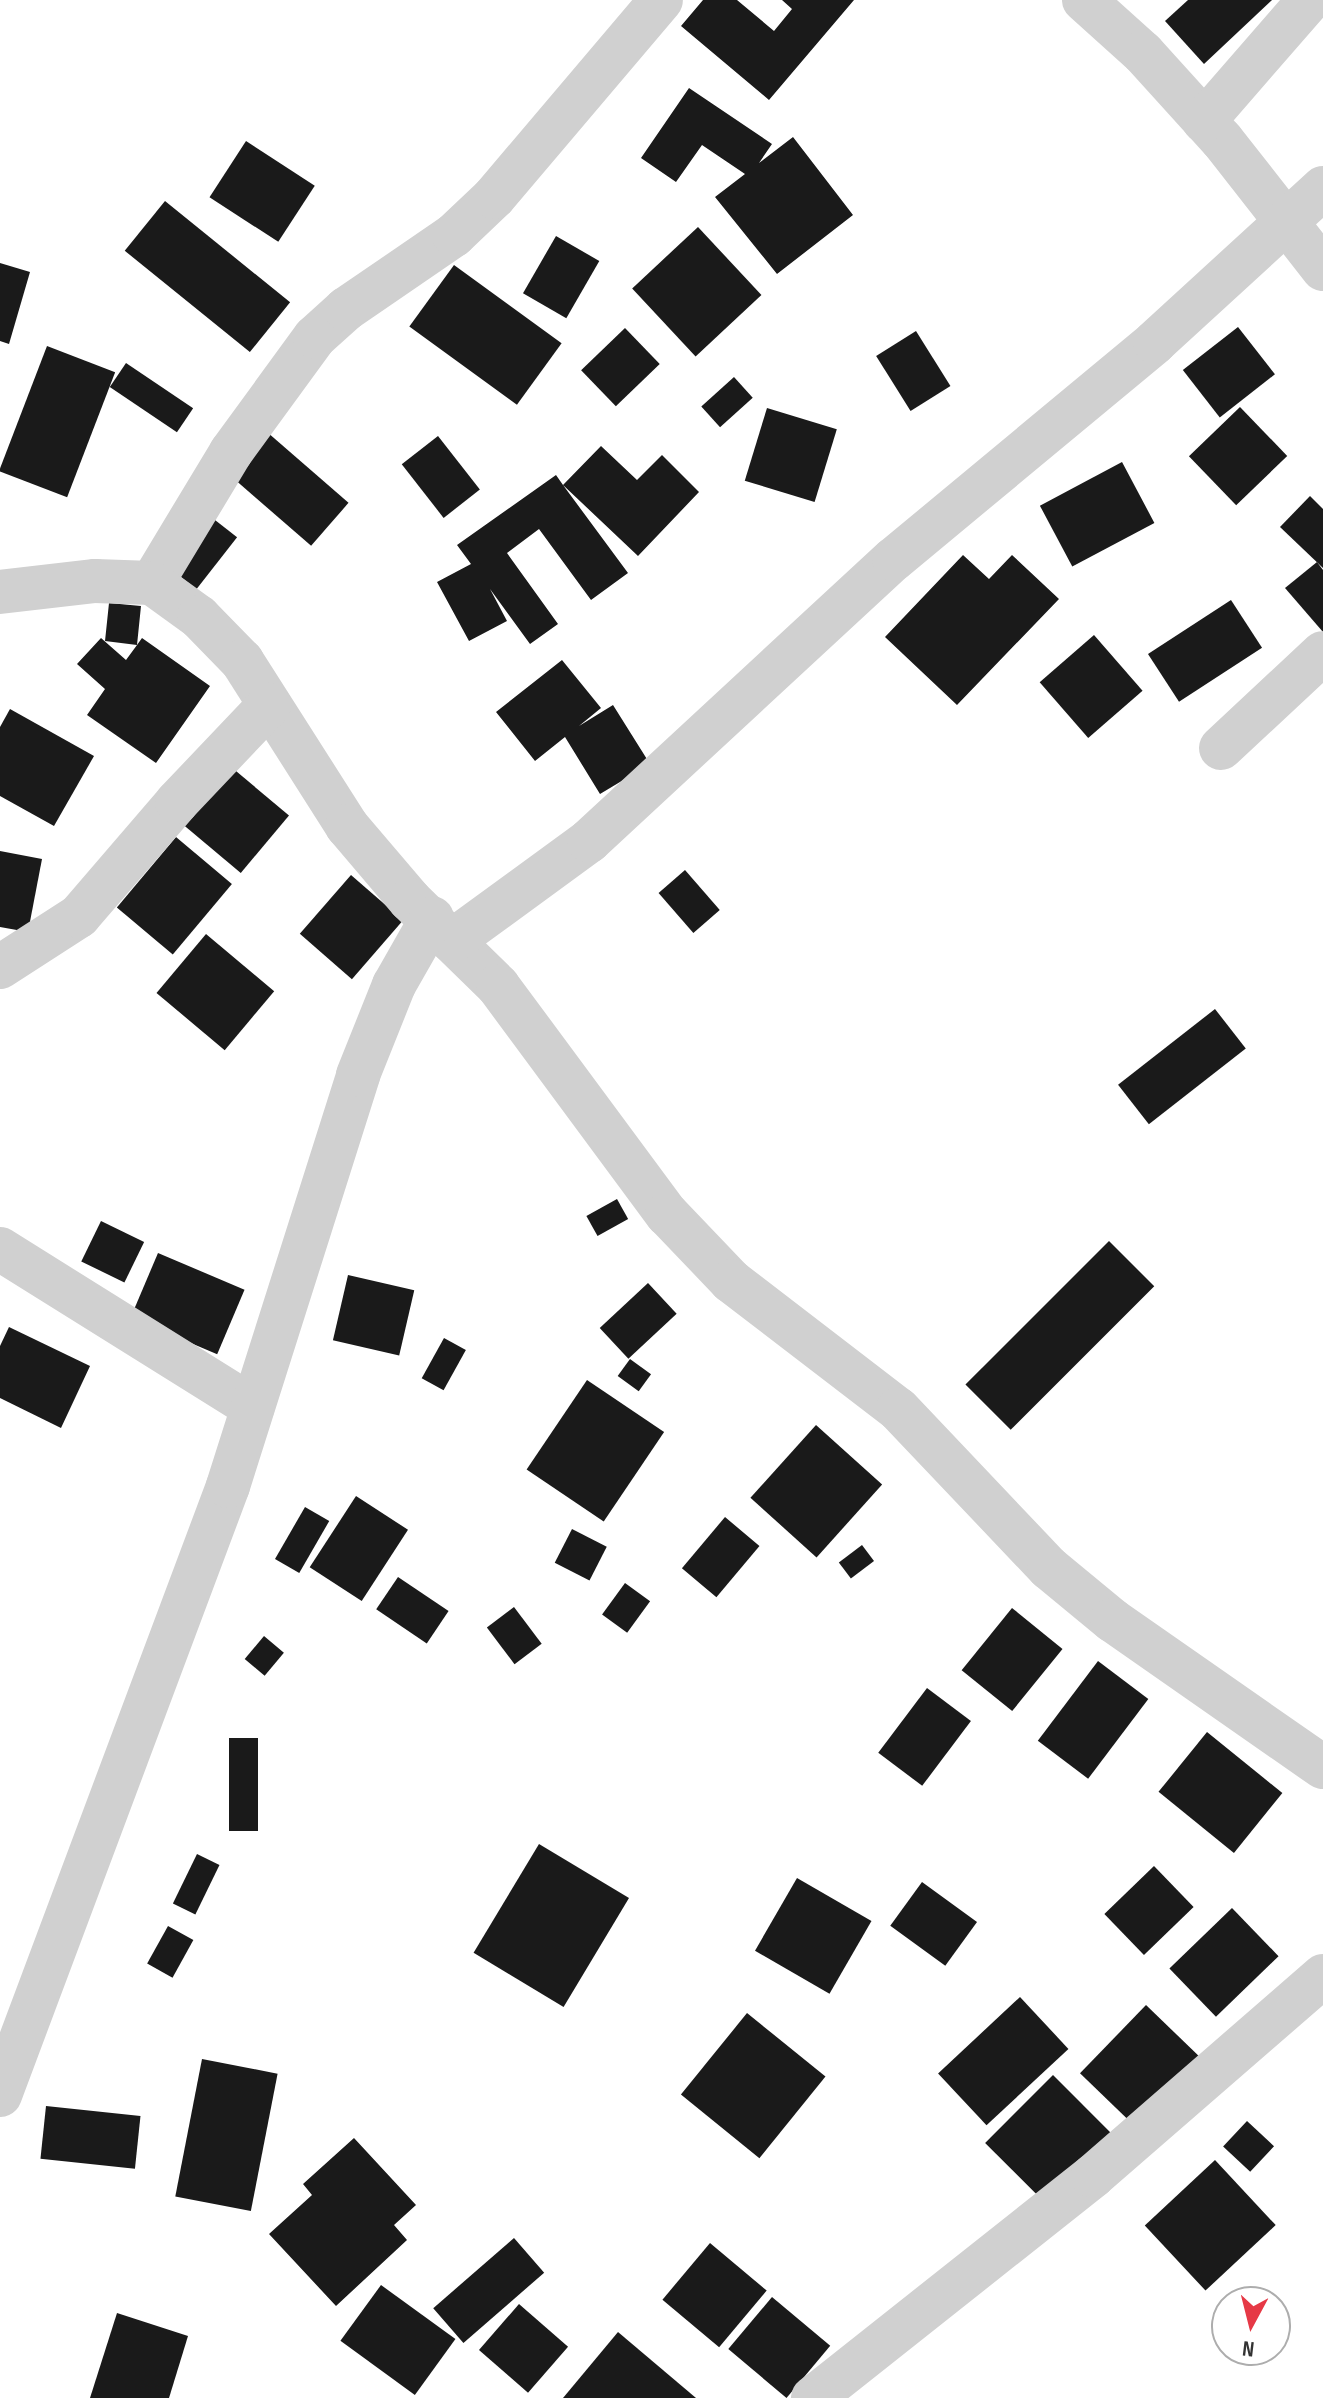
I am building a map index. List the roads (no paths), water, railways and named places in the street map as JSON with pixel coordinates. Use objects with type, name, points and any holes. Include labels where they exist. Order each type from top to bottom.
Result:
[{"type":"street","points":[[152,583],[231,452],[315,337],[346,309],[454,235],[494,197],[661,0]]},
{"type":"street","points":[[1084,0],[1143,53],[1204,121],[1323,269]]},
{"type":"street","points":[[1204,121],[1309,0]]},
{"type":"street","points":[[0,2095],[253,1407],[358,1075],[394,985],[442,929],[589,841],[894,559],[1053,430],[1323,188]]},
{"type":"street","points":[[0,592],[95,581],[152,583],[199,617],[242,661],[347,826],[410,900],[442,929],[521,1016],[667,1214],[731,1281],[898,1409],[1049,1568],[1112,1620],[1323,1767]]},
{"type":"street","points":[[1221,748],[1323,653]]},
{"type":"street","points":[[0,967],[79,916],[167,812],[269,705]]},
{"type":"street","points":[[0,1249],[253,1407]]},
{"type":"street","points":[[813,2398],[1093,2176],[1323,1976]]}]
